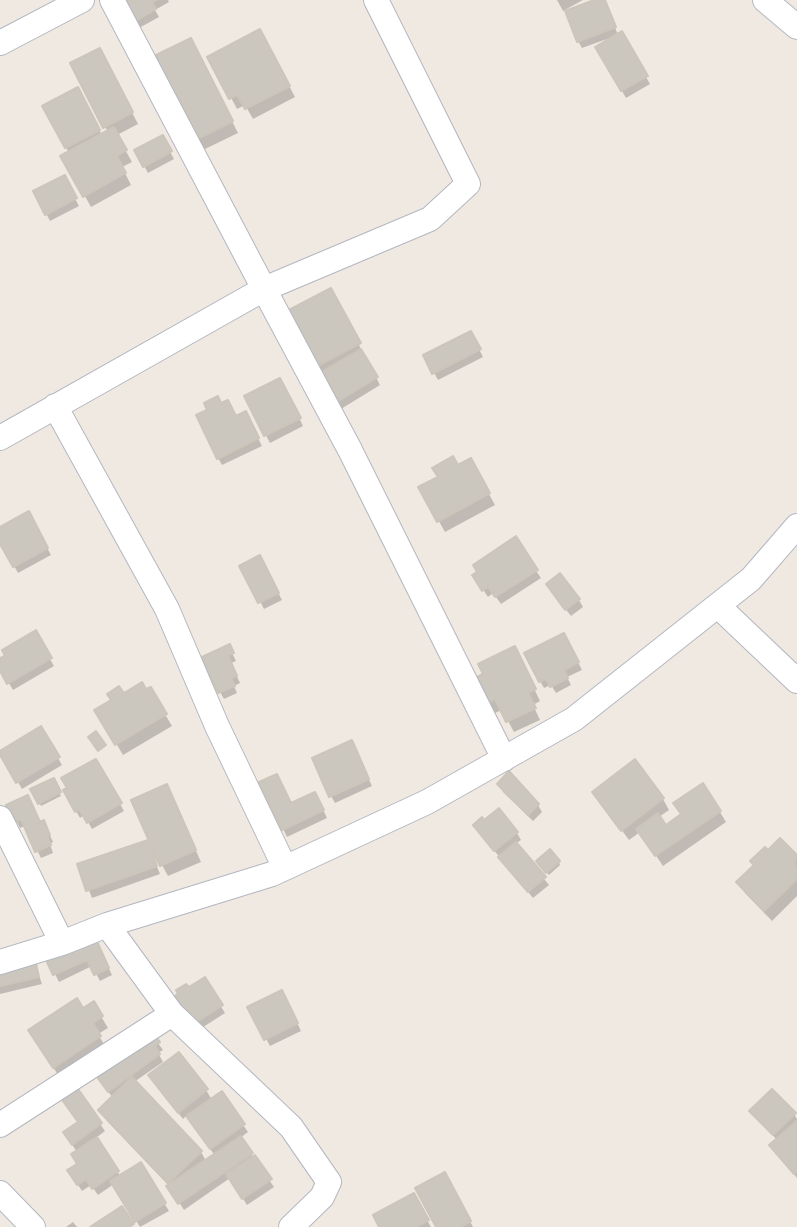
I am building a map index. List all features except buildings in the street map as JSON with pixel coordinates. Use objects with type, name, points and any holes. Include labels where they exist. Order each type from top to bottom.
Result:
[{"type":"street","points":[[0,43],[82,0]]},
{"type":"street","points":[[112,0],[350,450],[504,759]]},
{"type":"street","points":[[0,438],[264,289],[429,219],[468,184],[376,0]]},
{"type":"street","points":[[765,0],[797,27]]},
{"type":"street","points":[[55,406],[167,609],[217,726],[285,868]]},
{"type":"street","points":[[0,961],[62,943],[107,925],[285,868],[427,802],[574,719],[751,579],[797,526]]},
{"type":"street","points":[[718,606],[797,681]]},
{"type":"street","points":[[0,818],[62,943]]},
{"type":"street","points":[[107,925],[172,1014],[291,1127],[328,1182],[322,1198],[291,1227]]},
{"type":"street","points":[[0,1125],[172,1014]]},
{"type":"street","points":[[0,1193],[33,1227]]}]
